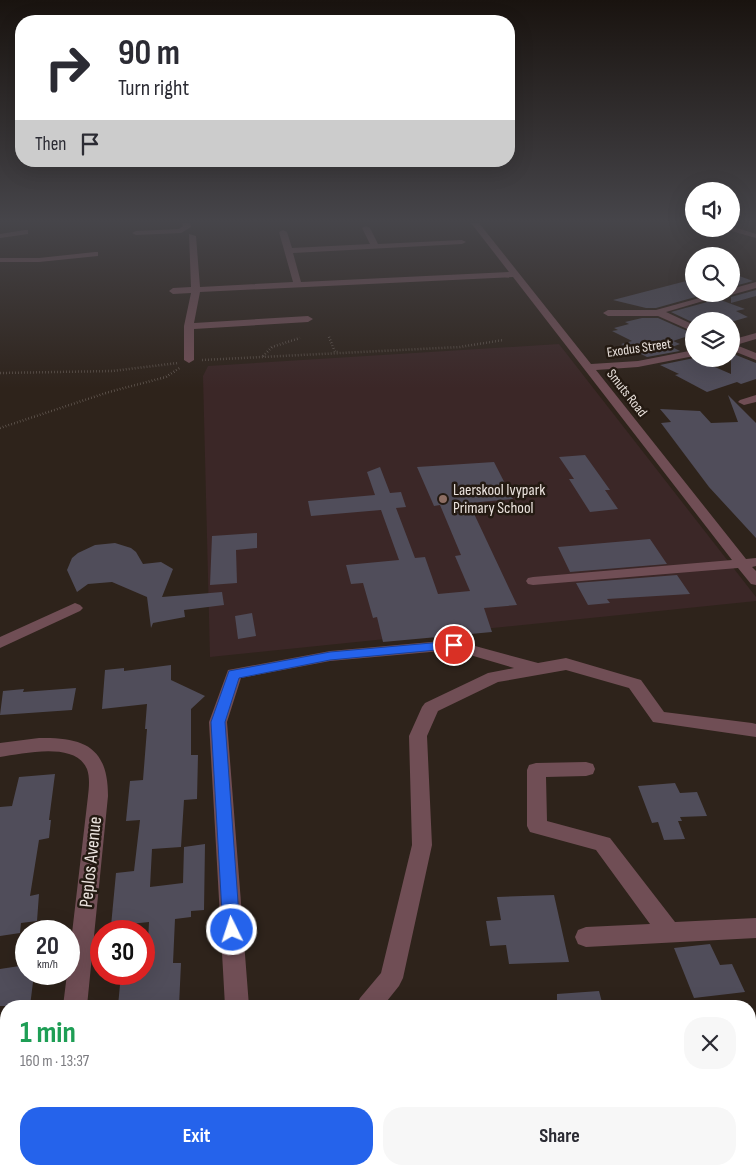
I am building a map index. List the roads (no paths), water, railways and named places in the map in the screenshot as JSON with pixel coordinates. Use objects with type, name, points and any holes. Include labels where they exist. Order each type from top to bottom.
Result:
[{"type":"street","points":[[189,360],[189,326],[196,290],[195,278]]},
{"type":"street","points":[[296,278],[298,285]]},
{"type":"street","points":[[173,292],[439,278]]},
{"type":"street","name":"Smuts Road","points":[[518,278],[588,368],[749,563],[756,581]]},
{"type":"street","points":[[740,289],[756,285]]},
{"type":"street","points":[[660,313],[660,311],[693,302]]},
{"type":"street","points":[[608,313],[660,313],[685,325]]},
{"type":"street","points":[[189,326],[308,319]]},
{"type":"street","points":[[740,341],[756,336]]},
{"type":"street","points":[[740,349],[756,357]]},
{"type":"street","name":"Exodus Street","points":[[588,368],[638,364],[685,355]]},
{"type":"street","points":[[744,402],[756,398]]},
{"type":"street","points":[[533,581],[749,563]]},
{"type":"street","points":[[0,643],[75,608]]},
{"type":"street","points":[[237,1000],[218,722],[234,674],[330,656],[454,645],[538,669]]},
{"type":"street","points":[[373,1000],[391,978],[422,845],[418,736],[431,707],[494,677],[566,664],[635,684],[659,718],[756,731]]},
{"type":"street","name":"Peplos Avenue","points":[[0,750],[50,744],[70,747],[83,752],[91,758],[97,770],[98,796],[76,1000]]},
{"type":"street","points":[[586,769],[536,770],[537,826],[603,844],[670,933]]},
{"type":"street","points":[[586,937],[756,928]]},
{"type":"place","name":"Laerskool Ivypark Primary School","points":[[443,499]]}]
